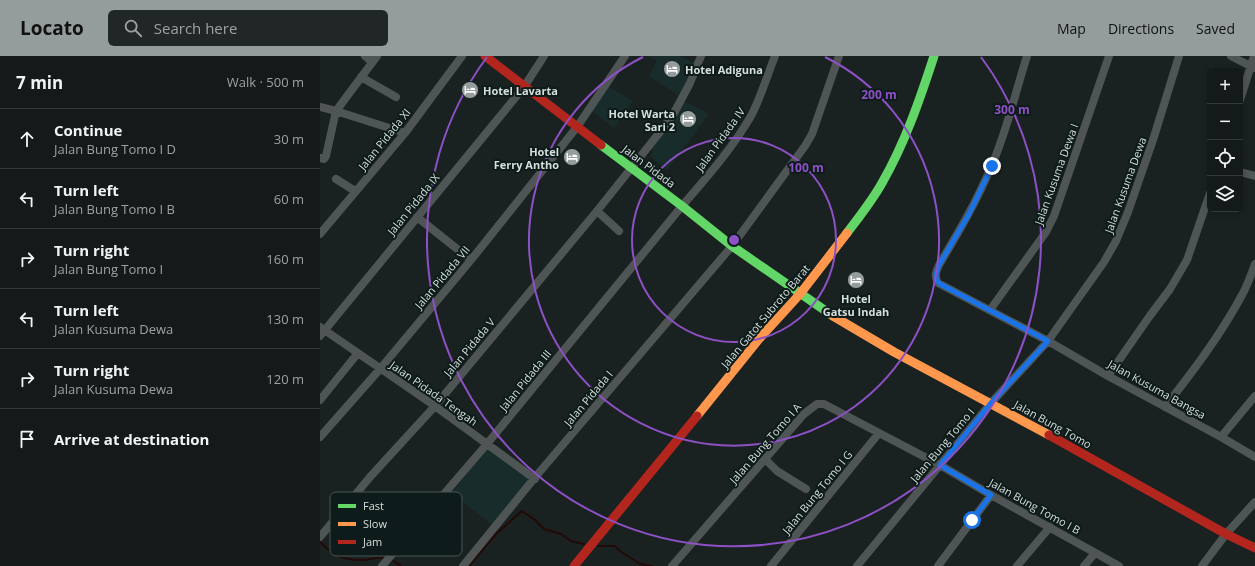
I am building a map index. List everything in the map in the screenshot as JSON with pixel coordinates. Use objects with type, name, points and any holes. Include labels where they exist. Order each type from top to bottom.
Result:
[{"type":"main road","name":"Jalan Pidada","points":[[485,56],[682,206],[732,246],[800,294]]},
{"type":"main road","name":"Jalan Gatot Subroto Barat","points":[[574,566],[759,339],[800,294],[863,212],[882,183],[906,134],[934,56]]},
{"type":"main road","name":"Jalan Bung Tomo","points":[[800,294],[848,326],[894,352],[991,403],[1226,534],[1255,548]]},
{"type":"street","points":[[320,158],[324,159],[326,156],[336,111],[374,59],[365,56]]},
{"type":"street","name":"Jalan Pidada XI","points":[[320,234],[405,133],[462,56]]},
{"type":"street","name":"Jalan Pidada IX","points":[[322,331],[524,87],[544,56]]},
{"type":"street","name":"Jalan Pidada VII","points":[[320,437],[380,369],[471,260],[577,127],[625,56]]},
{"type":"street","name":"Jalan Pidada V","points":[[358,492],[435,406],[597,211],[674,113],[690,83],[701,56]]},
{"type":"street","name":"Jalan Pidada IV","points":[[682,206],[712,171],[752,115],[775,56]]},
{"type":"street","name":"Jalan Pidada I","points":[[463,566],[534,479],[732,246],[805,146],[812,134],[840,56]]},
{"type":"street","points":[[1027,56],[992,166],[969,214],[939,265],[936,278],[938,283],[1048,341]]},
{"type":"street","name":"Jalan Kusuma Dewa I","points":[[990,310],[1046,232],[1054,216],[1109,56]]},
{"type":"street","name":"Jalan Kusuma Dewa","points":[[1048,341],[1095,276],[1116,241],[1139,182],[1180,56]]},
{"type":"street","points":[[1231,56],[1253,67]]},
{"type":"street","points":[[1243,92],[1253,67],[1254,56]]},
{"type":"street","points":[[361,77],[396,98]]},
{"type":"street","points":[[320,107],[405,133]]},
{"type":"street","points":[[1243,173],[1255,176]]},
{"type":"street","points":[[336,179],[355,192]]},
{"type":"street","points":[[1108,376],[1174,284],[1187,260],[1207,202]]},
{"type":"street","name":"Jalan Pidada III","points":[[446,492],[487,444],[682,206]]},
{"type":"street","points":[[597,211],[619,230]]},
{"type":"street","points":[[417,217],[471,260]]},
{"type":"street","points":[[1165,407],[1206,354],[1223,328],[1242,294],[1255,264]]},
{"type":"street","name":"Jalan Pidada Tengah","points":[[322,331],[358,353],[435,406],[534,479]]},
{"type":"street","name":"Jalan Kusuma Bangsa","points":[[1048,341],[1108,376],[1222,437],[1255,457]]},
{"type":"street","name":"Jalan Bung Tomo I","points":[[858,566],[991,403],[1048,341]]},
{"type":"street","points":[[320,400],[358,353]]},
{"type":"street","points":[[1222,437],[1255,396]]},
{"type":"street","name":"Jalan Bung Tomo I A","points":[[672,566],[804,414],[817,404],[824,404],[940,465]]},
{"type":"street","name":"Jalan Bung Tomo I G","points":[[771,566],[879,433]]},
{"type":"street","points":[[765,459],[778,471],[806,489]]},
{"type":"street","name":"Jalan Bung Tomo I B","points":[[940,465],[1119,566]]},
{"type":"street","points":[[938,566],[991,495]]},
{"type":"street","points":[[1202,566],[1226,534],[1255,502]]},
{"type":"street","name":"Jalan Pidada V","points":[[320,537],[330,525]]},
{"type":"street","points":[[1017,566],[1050,527]]},
{"type":"street","points":[[1084,566],[1095,552]]},
{"type":"street","name":"Jalan Pidada III","points":[[382,566],[391,556]]},
{"type":"shaded area","name":"Hotel Adiguna","points":[[646,56],[679,56],[694,63],[683,88],[678,95],[649,76],[657,60]]},
{"type":"shaded area","points":[[609,87],[633,101],[614,128],[592,111]]},
{"type":"shaded area","points":[[684,101],[709,114],[667,170],[650,156],[653,151],[650,148]]},
{"type":"shaded area","points":[[487,447],[530,479],[493,526],[462,501],[462,492],[453,492]]},
{"type":"waterway","points":[[469,566],[496,534],[522,511],[535,520],[544,529],[561,534],[571,541],[584,544]]},
{"type":"waterway","points":[[320,542],[330,551]]},
{"type":"waterway","points":[[598,546],[615,546],[640,564],[652,566]]},
{"type":"waterway","points":[[338,556],[352,560],[365,560],[378,557],[387,558]]},
{"type":"waterway","points":[[391,559],[401,566]]},
{"type":"traffic: fast","points":[[847,233],[874,196],[898,152],[911,121],[934,56]]},
{"type":"traffic: fast","points":[[601,145],[732,246],[833,316]]},
{"type":"traffic: slow","points":[[697,416],[759,339],[800,294],[847,233]]},
{"type":"traffic: slow","points":[[833,316],[894,352],[1049,435]]},
{"type":"traffic: jam","points":[[485,56],[601,145]]},
{"type":"traffic: jam","points":[[574,566],[697,416]]},
{"type":"traffic: jam","points":[[1049,435],[1226,534],[1255,548]]},
{"type":"place","name":"Hotel Adiguna","points":[[672,69]]},
{"type":"place","name":"Hotel Lavarta","points":[[470,90]]},
{"type":"place","name":"Hotel Warta Sari 2","points":[[688,119]]},
{"type":"place","name":"Hotel Ferry Antho","points":[[572,157]]},
{"type":"place","name":"Hotel Gatsu Indah","points":[[856,280]]},
{"type":"route","points":[[972,520],[991,495],[940,465],[991,403],[1048,341],[938,283],[936,278],[939,265],[969,214],[992,166]]}]
